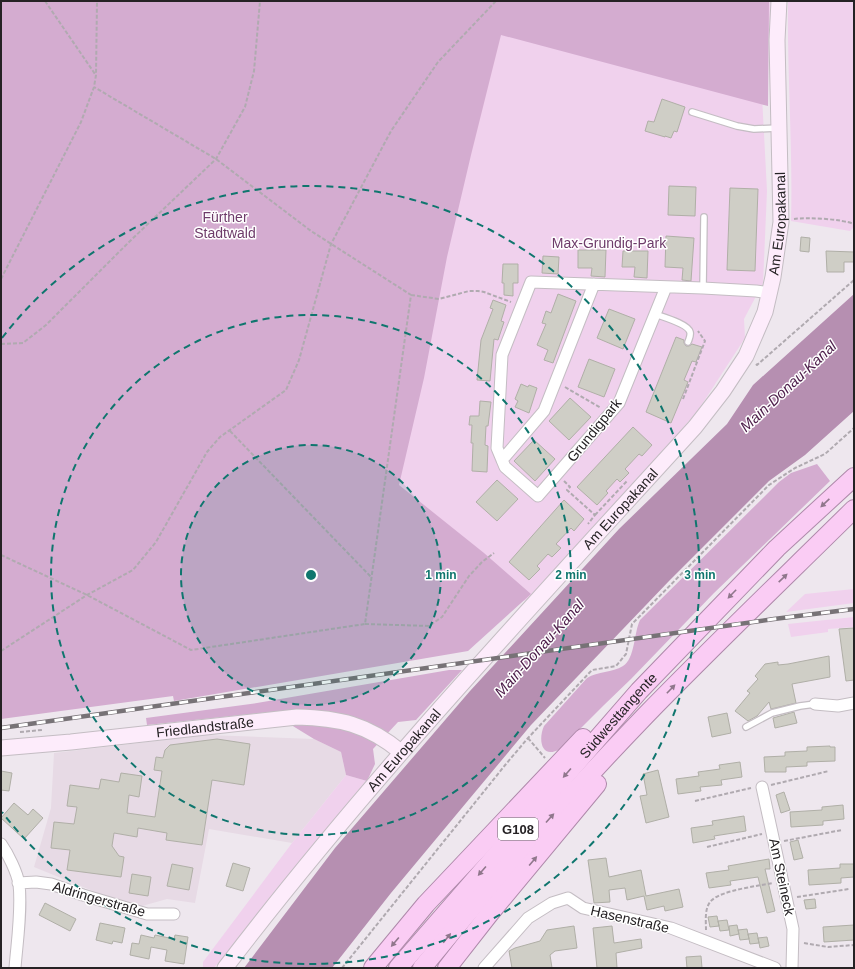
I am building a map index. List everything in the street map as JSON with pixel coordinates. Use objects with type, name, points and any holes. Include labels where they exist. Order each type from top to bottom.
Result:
[{"type":"highway","name":"Südwesttangente","points":[[398,968],[639,691],[777,548],[854,477]]},
{"type":"highway","name":"Südwesttangente","points":[[422,968],[548,820],[644,717],[854,509]]},
{"type":"highway","points":[[373,968],[426,904],[554,768],[611,709],[624,699],[639,691]]},
{"type":"highway","points":[[447,968],[490,913],[604,776],[644,717]]},
{"type":"main road","name":"Am Europakanal","points":[[224,968],[300,873],[401,752],[695,427],[723,391],[746,356],[765,312],[770,293],[781,222],[777,40],[779,1]]},
{"type":"main road","name":"Friedlandstraße","points":[[1,748],[71,742],[297,717],[321,717],[345,721],[374,733],[401,752]]},
{"type":"street","name":"Grundigpark","points":[[666,286],[619,403],[538,496],[505,467],[497,448],[502,355],[531,282],[666,286],[770,293]]},
{"type":"street","points":[[502,460],[544,411],[594,284]]},
{"type":"street","points":[[815,704],[838,706],[854,703]]},
{"type":"street","name":"Am Steineck","points":[[762,787],[793,929],[794,940],[792,968]]},
{"type":"street","points":[[1,844],[7,854],[18,883],[19,910],[14,968]]},
{"type":"street","name":"Aldringerstraße","points":[[18,883],[36,882],[51,884],[83,896],[147,914],[174,914]]},
{"type":"street","name":"Hasenstraße","points":[[484,968],[528,918],[552,903],[568,898],[583,908],[672,928],[774,968]]},
{"type":"lane","points":[[692,112],[737,126],[754,129],[779,128]]},
{"type":"lane","points":[[703,288],[704,218]]},
{"type":"lane","points":[[655,314],[682,324],[688,329],[690,332],[688,342]]},
{"type":"lane","points":[[746,727],[772,713],[815,704]]},
{"type":"path","points":[[45,1],[96,75]]},
{"type":"path","points":[[1,279],[81,122],[94,87],[96,75],[97,1]]},
{"type":"path","points":[[1,344],[23,343],[46,325],[129,242],[216,159],[245,107],[254,71],[260,1]]},
{"type":"path","points":[[1,651],[87,595],[133,570],[156,542],[207,452],[220,438],[286,390],[299,360],[331,244],[390,131],[438,62],[496,1]]},
{"type":"path","points":[[94,87],[216,159],[312,231],[411,296],[439,299],[469,291],[484,292],[522,306]]},
{"type":"path","points":[[781,222],[799,218],[844,221],[854,224]]},
{"type":"path","points":[[758,365],[854,280]]},
{"type":"path","points":[[365,624],[411,296]]},
{"type":"path","points":[[556,381],[610,414]]},
{"type":"path","points":[[342,968],[528,738],[592,670],[616,666],[626,654],[632,624],[769,486],[795,468],[825,454],[854,428]]},
{"type":"path","points":[[230,431],[372,578]]},
{"type":"path","points":[[557,475],[570,487],[567,490],[596,515]]},
{"type":"path","points":[[586,526],[627,481]]},
{"type":"path","points":[[1,555],[87,595],[191,650],[365,624],[429,626],[442,617],[469,576],[482,562],[494,553]]},
{"type":"path","points":[[528,738],[554,768]]},
{"type":"path","points":[[695,801],[743,789],[762,787],[829,771]]},
{"type":"path","points":[[774,843],[842,830]]},
{"type":"path","points":[[707,848],[772,832]]},
{"type":"path","points":[[706,941],[705,914],[711,901],[723,894],[783,880]]},
{"type":"path","points":[[787,899],[849,889]]},
{"type":"path","points":[[794,940],[819,946],[854,945]]},
{"type":"shaded area","points":[[207,735],[314,739],[341,752],[346,775],[292,843],[209,829],[195,903],[167,899],[142,906],[115,900],[34,867],[51,808],[54,753]]},
{"type":"green space","name":"Fürther Stadtwald","points":[[1,1],[769,1],[768,106],[501,35],[447,257],[424,378],[399,485],[484,553],[531,594],[468,651],[174,701],[173,696],[1,719]]},
{"type":"green space","name":"Max-Grundig-Park","points":[[517,1],[772,1],[762,96],[767,191],[763,283],[744,319],[745,338],[697,412],[530,600],[370,616],[495,22]]},
{"type":"green space","points":[[788,1],[854,1],[854,227],[850,231],[791,221]]},
{"type":"green space","points":[[817,464],[830,481],[714,593],[631,679],[560,749],[554,752],[545,750],[541,742],[544,726],[587,678],[596,674],[614,670],[627,663],[632,652],[640,620],[779,482],[791,473]]},
{"type":"green space","points":[[854,589],[854,603],[786,612],[805,594]]},
{"type":"green space","points":[[854,617],[854,627],[828,629],[828,632],[791,637],[788,624]]},
{"type":"green space","points":[[449,670],[462,670],[416,720],[398,722],[373,749],[375,764],[367,781],[346,775],[341,752],[314,739],[270,712],[147,725],[146,718],[257,703]]},
{"type":"green space","points":[[346,775],[367,781],[214,968],[203,968],[203,962],[292,843]]},
{"type":"water","name":"Main-Donau-Kanal","points":[[854,294],[854,411],[805,455],[769,481],[669,581],[531,725],[391,893],[332,968],[244,968],[335,848],[470,691],[619,529],[727,424],[753,385]]},
{"type":"building","points":[[662,99],[685,107],[677,132],[674,131],[671,138],[645,131],[648,121],[654,122]]},
{"type":"building","points":[[669,186],[696,187],[695,216],[668,215]]},
{"type":"building","points":[[730,188],[758,189],[755,271],[727,270]]},
{"type":"building","points":[[666,236],[694,238],[691,281],[682,280],[683,268],[665,267]]},
{"type":"building","points":[[801,237],[810,238],[809,252],[800,251]]},
{"type":"building","points":[[578,250],[606,250],[605,277],[591,276],[592,268],[578,268]]},
{"type":"building","points":[[623,251],[648,251],[647,278],[634,277],[635,267],[622,267]]},
{"type":"building","points":[[826,251],[854,252],[854,262],[844,262],[844,272],[827,272]]},
{"type":"building","points":[[543,256],[559,257],[558,274],[542,273]]},
{"type":"building","points":[[503,264],[518,264],[518,283],[513,283],[513,296],[504,295],[504,283],[502,283]]},
{"type":"building","points":[[558,294],[576,301],[553,363],[544,360],[548,350],[537,345],[546,324],[542,323],[546,311],[551,313]]},
{"type":"building","points":[[493,300],[506,305],[501,321],[504,322],[498,340],[494,339],[490,381],[477,380],[481,340],[493,309],[490,308]]},
{"type":"building","points":[[609,309],[635,319],[623,349],[597,338]]},
{"type":"building","points":[[676,337],[684,340],[686,346],[692,344],[702,347],[696,362],[692,361],[684,380],[688,382],[671,423],[646,412]]},
{"type":"building","points":[[589,359],[615,369],[604,397],[578,387]]},
{"type":"building","points":[[521,384],[528,387],[529,385],[537,388],[529,413],[515,407],[518,401],[515,399]]},
{"type":"building","points":[[570,398],[591,417],[569,440],[549,421]]},
{"type":"building","points":[[480,401],[491,402],[488,426],[486,426],[485,445],[488,446],[487,472],[472,471],[473,443],[471,443],[472,425],[469,425],[470,416],[479,416]]},
{"type":"building","points":[[633,427],[652,445],[642,456],[639,454],[625,469],[629,473],[620,482],[617,479],[606,491],[608,493],[597,505],[577,487]]},
{"type":"building","points":[[534,440],[555,459],[535,481],[514,461]]},
{"type":"building","points":[[497,480],[518,499],[497,521],[476,502]]},
{"type":"building","points":[[564,500],[584,519],[574,531],[571,528],[556,544],[561,548],[552,557],[548,554],[537,566],[540,569],[529,580],[509,562]]},
{"type":"building","points":[[854,628],[854,680],[846,681],[839,629]]},
{"type":"building","points":[[829,656],[830,677],[792,684],[796,703],[771,709],[769,702],[757,716],[748,721],[735,711],[750,693],[747,691],[758,679],[755,676],[765,664],[778,662],[778,665],[788,664]]},
{"type":"building","points":[[794,712],[797,723],[775,728],[773,718]]},
{"type":"building","points":[[727,713],[731,733],[712,737],[708,717]]},
{"type":"building","points":[[217,739],[250,744],[244,785],[212,780],[202,845],[166,840],[167,833],[138,828],[137,837],[114,833],[112,846],[119,856],[124,857],[121,877],[67,870],[70,850],[51,848],[54,822],[74,824],[77,807],[67,806],[70,785],[99,789],[101,779],[119,782],[121,773],[142,776],[139,797],[129,795],[127,813],[155,817],[162,771],[154,770],[156,757],[163,758],[165,750],[170,745]]},
{"type":"building","points":[[807,747],[835,747],[835,761],[807,762],[807,766],[786,767],[786,772],[765,772],[764,757],[785,756],[785,752],[807,751]]},
{"type":"building","points":[[740,762],[742,777],[721,780],[722,785],[700,787],[701,791],[678,794],[676,779],[699,776],[698,772],[720,769],[719,765]]},
{"type":"building","points":[[658,770],[669,817],[646,823],[640,796],[647,795],[643,774]]},
{"type":"building","points":[[1,771],[12,773],[9,791],[1,790]]},
{"type":"building","points":[[784,792],[790,810],[781,813],[776,795]]},
{"type":"building","points":[[14,803],[28,815],[33,809],[43,818],[24,839],[1,818]]},
{"type":"building","points":[[843,805],[844,819],[823,821],[823,825],[791,827],[790,812],[822,810],[822,807]]},
{"type":"building","points":[[744,816],[746,831],[714,836],[715,839],[693,843],[691,828],[713,825],[712,821]]},
{"type":"building","points":[[798,840],[803,858],[794,860],[790,842]]},
{"type":"building","points":[[606,858],[609,877],[641,870],[646,896],[679,889],[683,907],[665,911],[664,906],[647,910],[644,896],[627,900],[625,888],[609,890],[610,902],[594,903],[588,860]]},
{"type":"building","points":[[769,859],[770,869],[765,869],[775,911],[767,913],[758,877],[730,881],[731,885],[709,888],[706,873],[729,870],[728,866]]},
{"type":"building","points":[[233,863],[250,868],[243,891],[226,886]]},
{"type":"building","points":[[172,864],[193,868],[189,890],[167,886]]},
{"type":"building","points":[[840,864],[854,864],[854,877],[841,878],[841,883],[809,885],[808,870],[840,868]]},
{"type":"building","points":[[132,874],[151,877],[148,896],[129,893]]},
{"type":"building","points":[[815,899],[816,908],[806,909],[804,900]]},
{"type":"building","points":[[45,903],[76,919],[70,931],[39,915]]},
{"type":"building","points":[[717,916],[719,926],[710,927],[708,917]]},
{"type":"building","points":[[727,920],[729,930],[720,931],[718,921]]},
{"type":"building","points":[[100,923],[125,928],[122,943],[113,941],[112,944],[96,940]]},
{"type":"building","points":[[737,925],[739,934],[730,936],[729,926]]},
{"type":"building","points":[[854,925],[854,940],[824,942],[823,927]]},
{"type":"building","points":[[574,926],[577,948],[555,951],[550,955],[552,968],[512,968],[509,951],[540,941],[547,930]]},
{"type":"building","points":[[612,926],[614,943],[641,939],[642,948],[616,953],[617,968],[597,968],[593,928]]},
{"type":"building","points":[[747,929],[749,939],[740,940],[738,930]]},
{"type":"building","points":[[757,933],[759,943],[750,944],[748,934]]},
{"type":"building","points":[[141,935],[154,938],[155,935],[174,939],[175,935],[188,937],[184,964],[165,961],[167,950],[151,947],[149,959],[130,955],[132,943],[139,944]]},
{"type":"building","points":[[767,937],[769,946],[760,948],[758,938]]},
{"type":"building","points":[[701,956],[702,968],[687,968],[686,957]]},
{"type":"railway","points":[[1,728],[854,609]]}]
